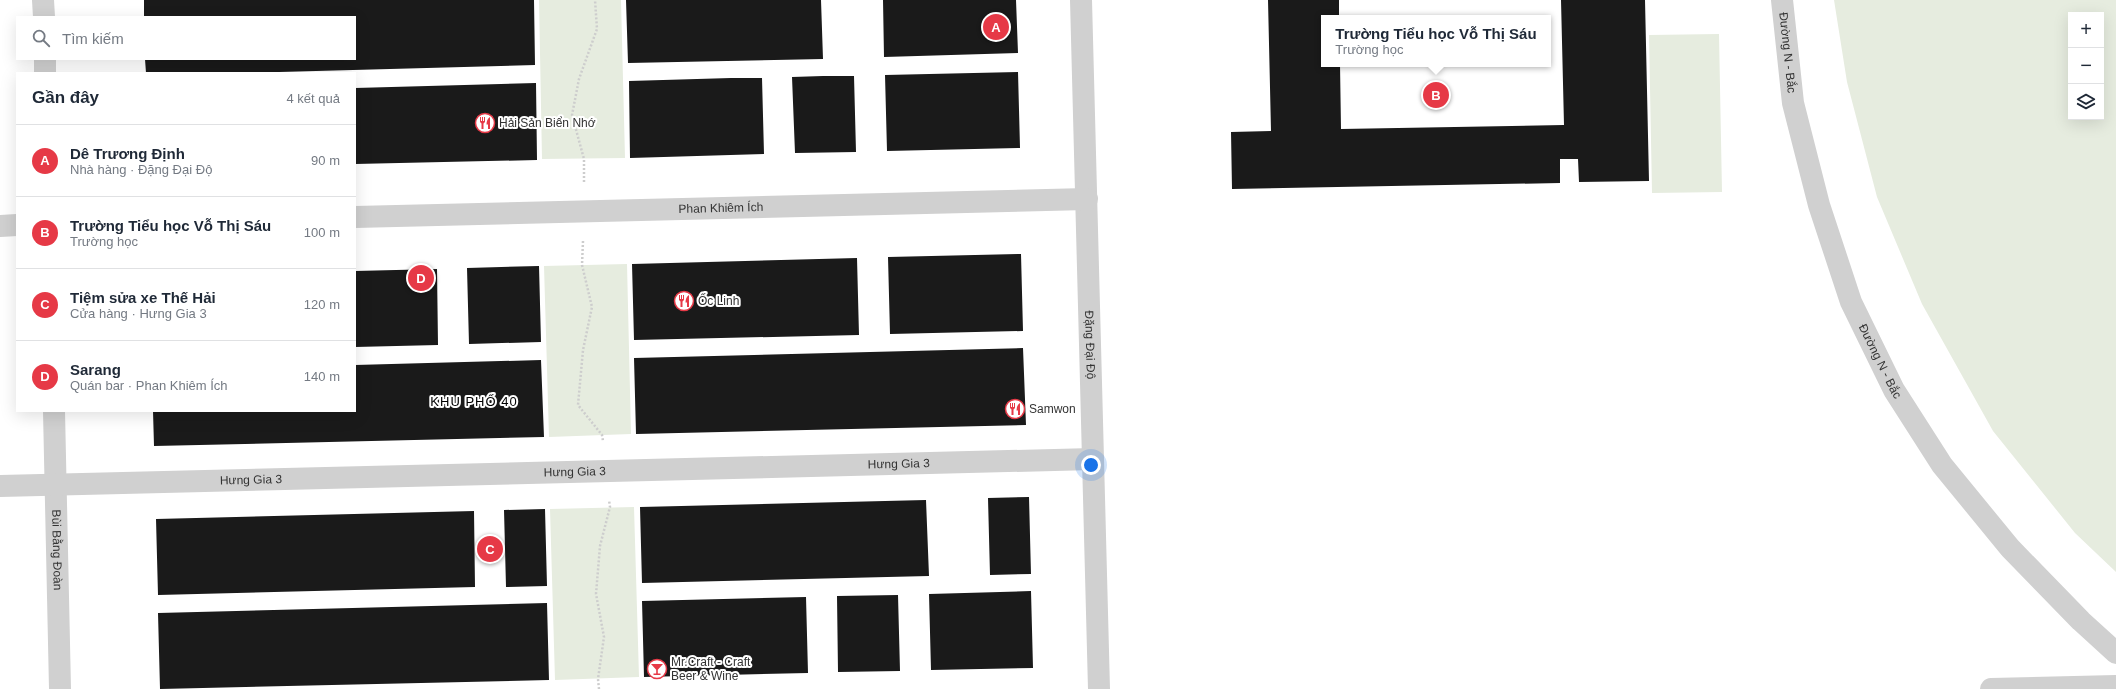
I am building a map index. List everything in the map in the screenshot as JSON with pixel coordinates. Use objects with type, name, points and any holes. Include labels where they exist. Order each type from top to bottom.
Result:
[{"type":"street","points":[[43,0],[44,16]]},
{"type":"street","name":"Đặng Đại Độ","points":[[1082,0],[1099,689]]},
{"type":"street","name":"Đường N - Bắc","points":[[1782,0],[1793,103],[1819,205],[1850,302],[1894,390],[1942,465],[2010,548],[2081,621],[2116,653]]},
{"type":"street","points":[[45,60],[45,72]]},
{"type":"street","name":"Phan Khiêm Ích","points":[[356,217],[1087,199]]},
{"type":"street","points":[[0,226],[16,225]]},
{"type":"street","name":"Bùi Bằng Đoàn","points":[[54,412],[60,689]]},
{"type":"street","name":"Hưng Gia 3","points":[[0,486],[1093,459]]},
{"type":"street","points":[[1991,689],[2116,686]]},
{"type":"path","points":[[595,0],[597,29],[579,80],[572,115],[584,159],[582,265],[592,307],[583,350],[578,405],[602,435],[610,507],[600,546],[596,594],[604,637],[598,678],[599,689]]},
{"type":"shaded area","points":[[539,0],[621,0],[625,158],[542,159]]},
{"type":"shaded area","points":[[1834,0],[2116,0],[2116,572],[2075,533],[1993,431],[1922,304],[1877,197],[1847,82]]},
{"type":"shaded area","points":[[1719,34],[1722,192],[1652,193],[1649,35]]},
{"type":"shaded area","points":[[627,264],[631,434],[549,437],[544,266]]},
{"type":"shaded area","points":[[634,507],[639,677],[555,680],[550,509]]},
{"type":"building","points":[[144,0],[534,0],[535,65],[279,72],[146,72],[145,60],[356,60],[356,16],[144,16]]},
{"type":"building","points":[[626,0],[821,0],[823,59],[628,63]]},
{"type":"building","points":[[883,0],[1016,0],[1018,53],[884,57]]},
{"type":"building","points":[[1268,0],[1339,0],[1339,15],[1321,15],[1321,67],[1340,67],[1341,129],[1564,125],[1561,0],[1645,0],[1649,181],[1579,182],[1578,159],[1560,159],[1560,183],[1232,189],[1231,132],[1271,131]]},
{"type":"building","points":[[1018,72],[1020,148],[887,151],[885,75]]},
{"type":"building","points":[[854,76],[856,152],[795,153],[792,77]]},
{"type":"building","points":[[762,78],[764,154],[630,158],[629,81]]},
{"type":"building","points":[[536,83],[537,160],[356,164],[356,88]]},
{"type":"building","points":[[1021,254],[1023,331],[890,334],[888,257]]},
{"type":"building","points":[[857,258],[859,335],[634,340],[632,264]]},
{"type":"building","points":[[539,266],[541,342],[469,344],[467,268]]},
{"type":"building","points":[[437,269],[438,345],[356,347],[356,271]]},
{"type":"building","points":[[1023,348],[1026,425],[636,434],[634,358]]},
{"type":"building","points":[[541,360],[544,437],[154,446],[153,412],[356,412],[356,365]]},
{"type":"building","points":[[1029,497],[1031,574],[990,575],[988,498]]},
{"type":"building","points":[[926,500],[929,576],[642,583],[640,507]]},
{"type":"building","points":[[545,509],[547,586],[506,587],[504,510]]},
{"type":"building","points":[[474,511],[475,587],[158,595],[156,519]]},
{"type":"building","points":[[1031,591],[1033,668],[931,670],[929,594]]},
{"type":"building","points":[[898,595],[900,671],[838,672],[837,596]]},
{"type":"building","points":[[806,597],[808,673],[644,677],[642,601]]},
{"type":"building","points":[[547,603],[549,680],[160,689],[158,613]]},
{"type":"place","name":"Dê Trương Định","points":[[996,27]]},
{"type":"place","name":"Trường Tiểu học Vỗ Thị Sáu","points":[[1436,95]]},
{"type":"place","name":"Hải Sản Biển Nhớ","points":[[485,123]]},
{"type":"place","name":"Sarang","points":[[421,278]]},
{"type":"place","name":"Ốc Linh","points":[[684,301]]},
{"type":"place","name":"Samwon","points":[[1015,409]]},
{"type":"place","name":"Tiệm sửa xe Thế Hải","points":[[490,549]]},
{"type":"place","name":"Mr.Craft - Craft Beer & Wine","points":[[657,669]]},
{"type":"district","name":"KHU PHỐ 40","points":[[474,401]]}]
